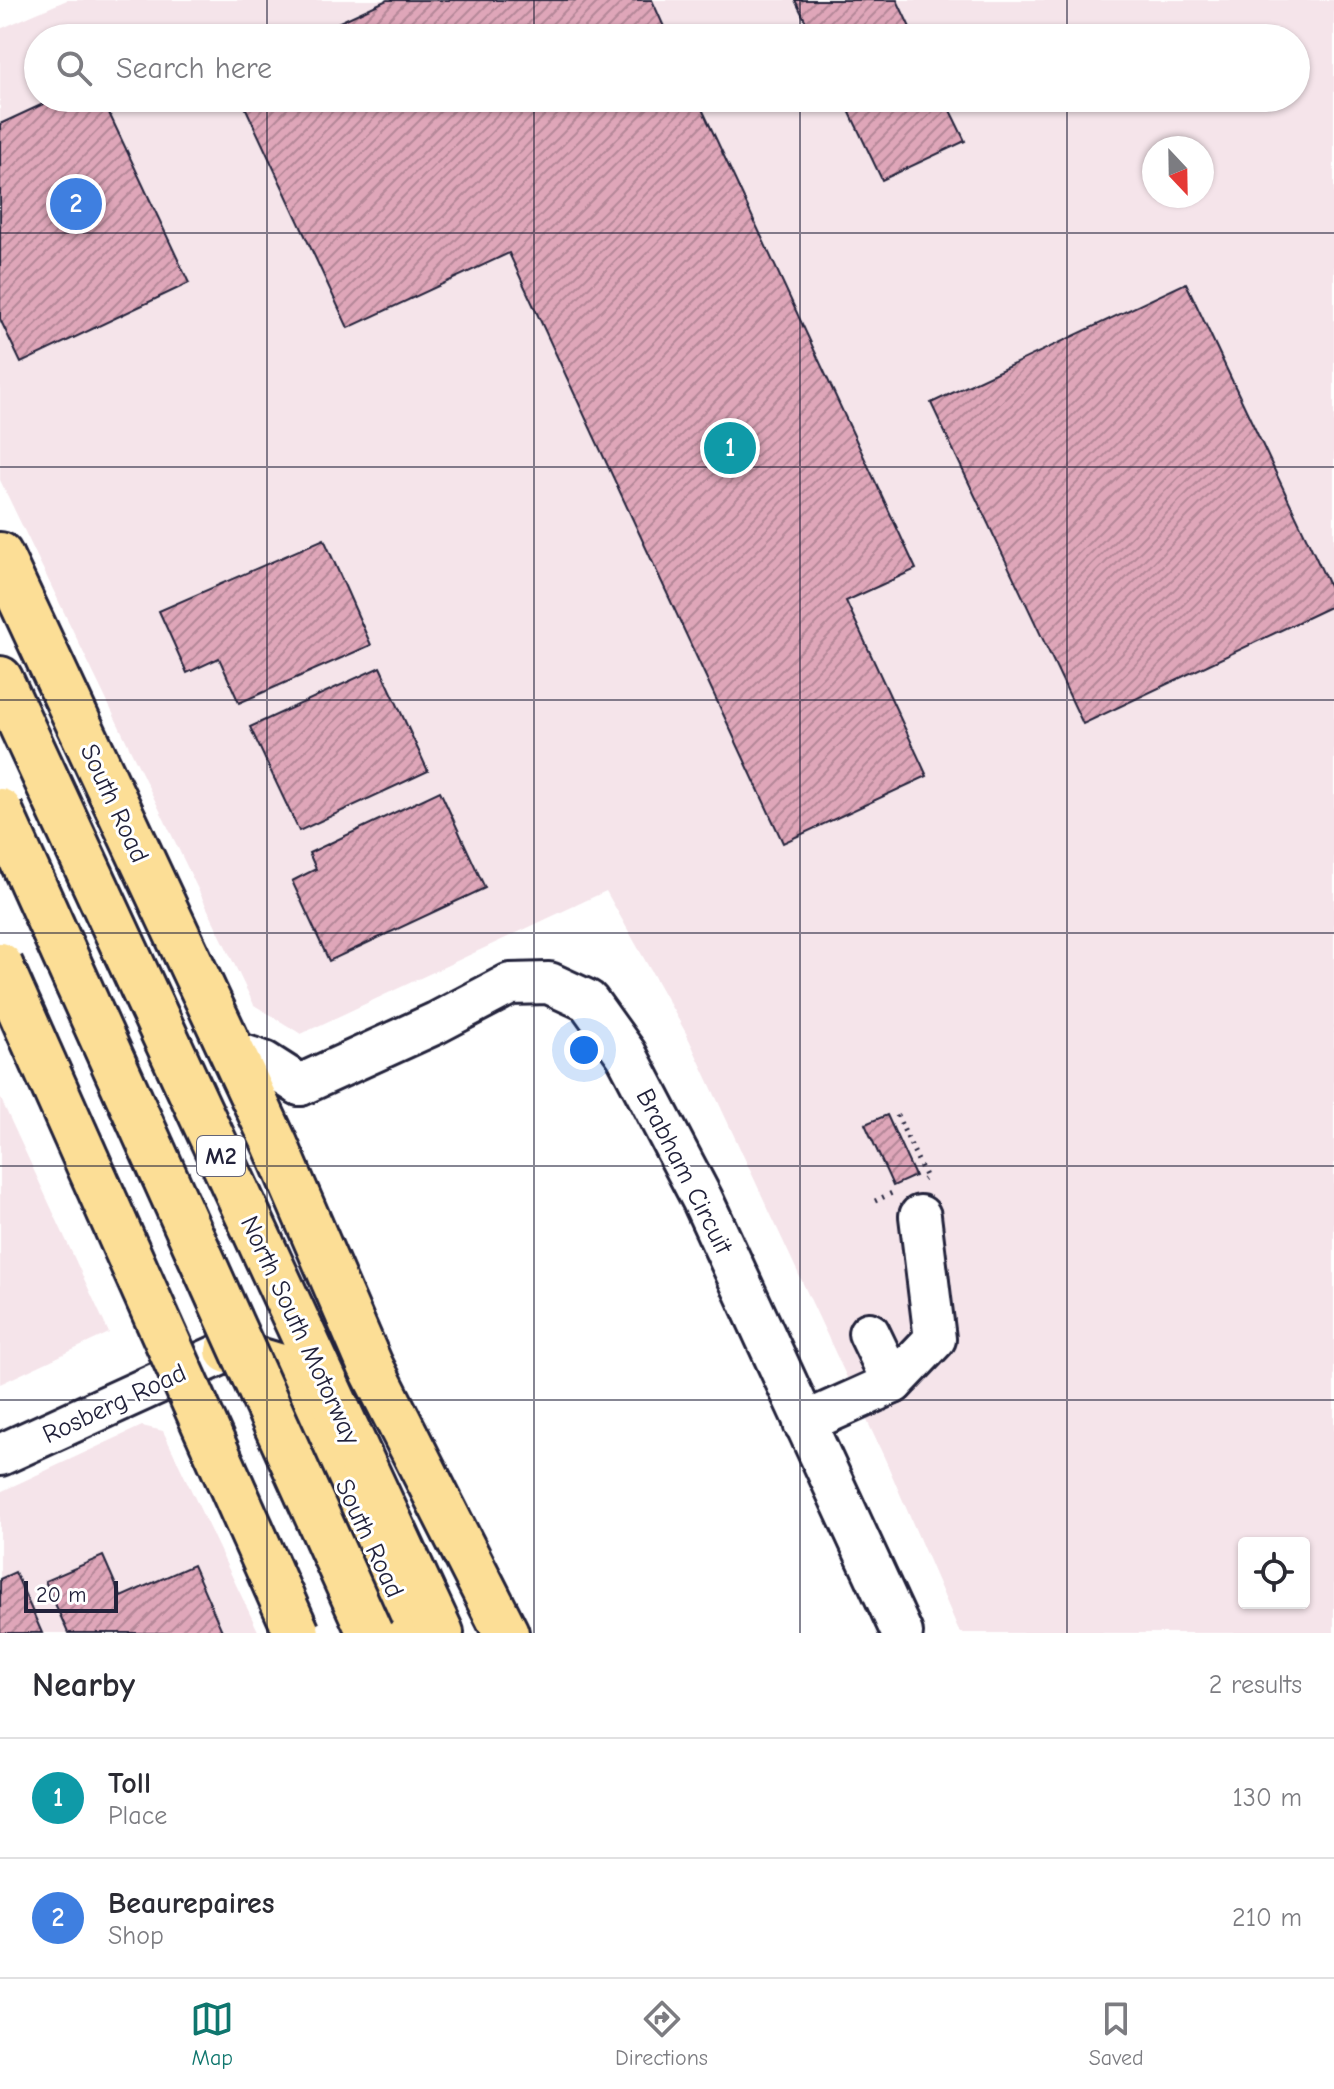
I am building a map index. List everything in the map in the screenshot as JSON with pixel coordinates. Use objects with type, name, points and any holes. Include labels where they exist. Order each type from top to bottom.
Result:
[{"type":"main road","name":"South Road","points":[[0,555],[275,1144],[370,1365],[506,1633]]},
{"type":"main road","name":"North South Motorway","points":[[0,679],[441,1633]]},
{"type":"main road","name":"M2","points":[[0,811],[370,1633]]},
{"type":"main road","points":[[0,965],[297,1633]]},
{"type":"main road","name":"South Road","points":[[228,1351],[278,1366],[304,1397],[414,1633]]},
{"type":"street","name":"Brabham Circuit","points":[[300,1085],[436,1023],[510,984],[549,983],[588,1001],[626,1054],[702,1199],[902,1633]]},
{"type":"street","points":[[231,1051],[264,1062],[300,1085],[280,1114],[275,1144]]},
{"type":"street","points":[[804,1423],[893,1383],[935,1339],[911,1197]]},
{"type":"street","points":[[869,1333],[893,1383]]},
{"type":"street","name":"Rosberg Road","points":[[0,1455],[228,1351]]},
{"type":"path","points":[[875,1201],[911,1197],[926,1178],[897,1115]]},
{"type":"shaded area","points":[[67,0],[1334,0],[1334,1633],[960,1633],[885,1459],[686,1033],[606,891],[301,1034],[254,1005],[0,480],[0,29]]},
{"type":"shaded area","points":[[0,1097],[109,1333],[0,1384]]},
{"type":"shaded area","points":[[142,1426],[163,1431],[259,1633],[0,1633],[0,1492]]},
{"type":"building","points":[[387,0],[652,0],[663,24],[335,24]]},
{"type":"building","points":[[795,0],[897,0],[908,24],[807,24]]},
{"type":"building","points":[[26,112],[109,112],[189,283],[21,363],[0,319],[0,124]]},
{"type":"building","points":[[248,112],[704,112],[916,569],[846,601],[927,776],[783,843],[509,253],[348,328]]},
{"type":"building","points":[[850,112],[951,112],[965,141],[882,180]]},
{"type":"building","points":[[1186,283],[1334,596],[1334,605],[1083,724],[931,403]]},
{"type":"building","points":[[324,539],[371,645],[239,703],[219,658],[187,673],[159,611]]},
{"type":"building","points":[[380,667],[428,771],[299,831],[250,727]]},
{"type":"building","points":[[440,791],[485,888],[329,961],[292,881],[316,869],[309,853]]},
{"type":"building","points":[[887,1115],[915,1176],[893,1186],[865,1124]]},
{"type":"building","points":[[103,1556],[121,1597],[193,1565],[223,1633],[68,1633],[45,1581]]},
{"type":"building","points":[[15,1572],[42,1633],[0,1633],[0,1579]]},
{"type":"place","name":"Beaurepaires","points":[[76,204]]},
{"type":"place","name":"Toll","points":[[730,448]]}]
